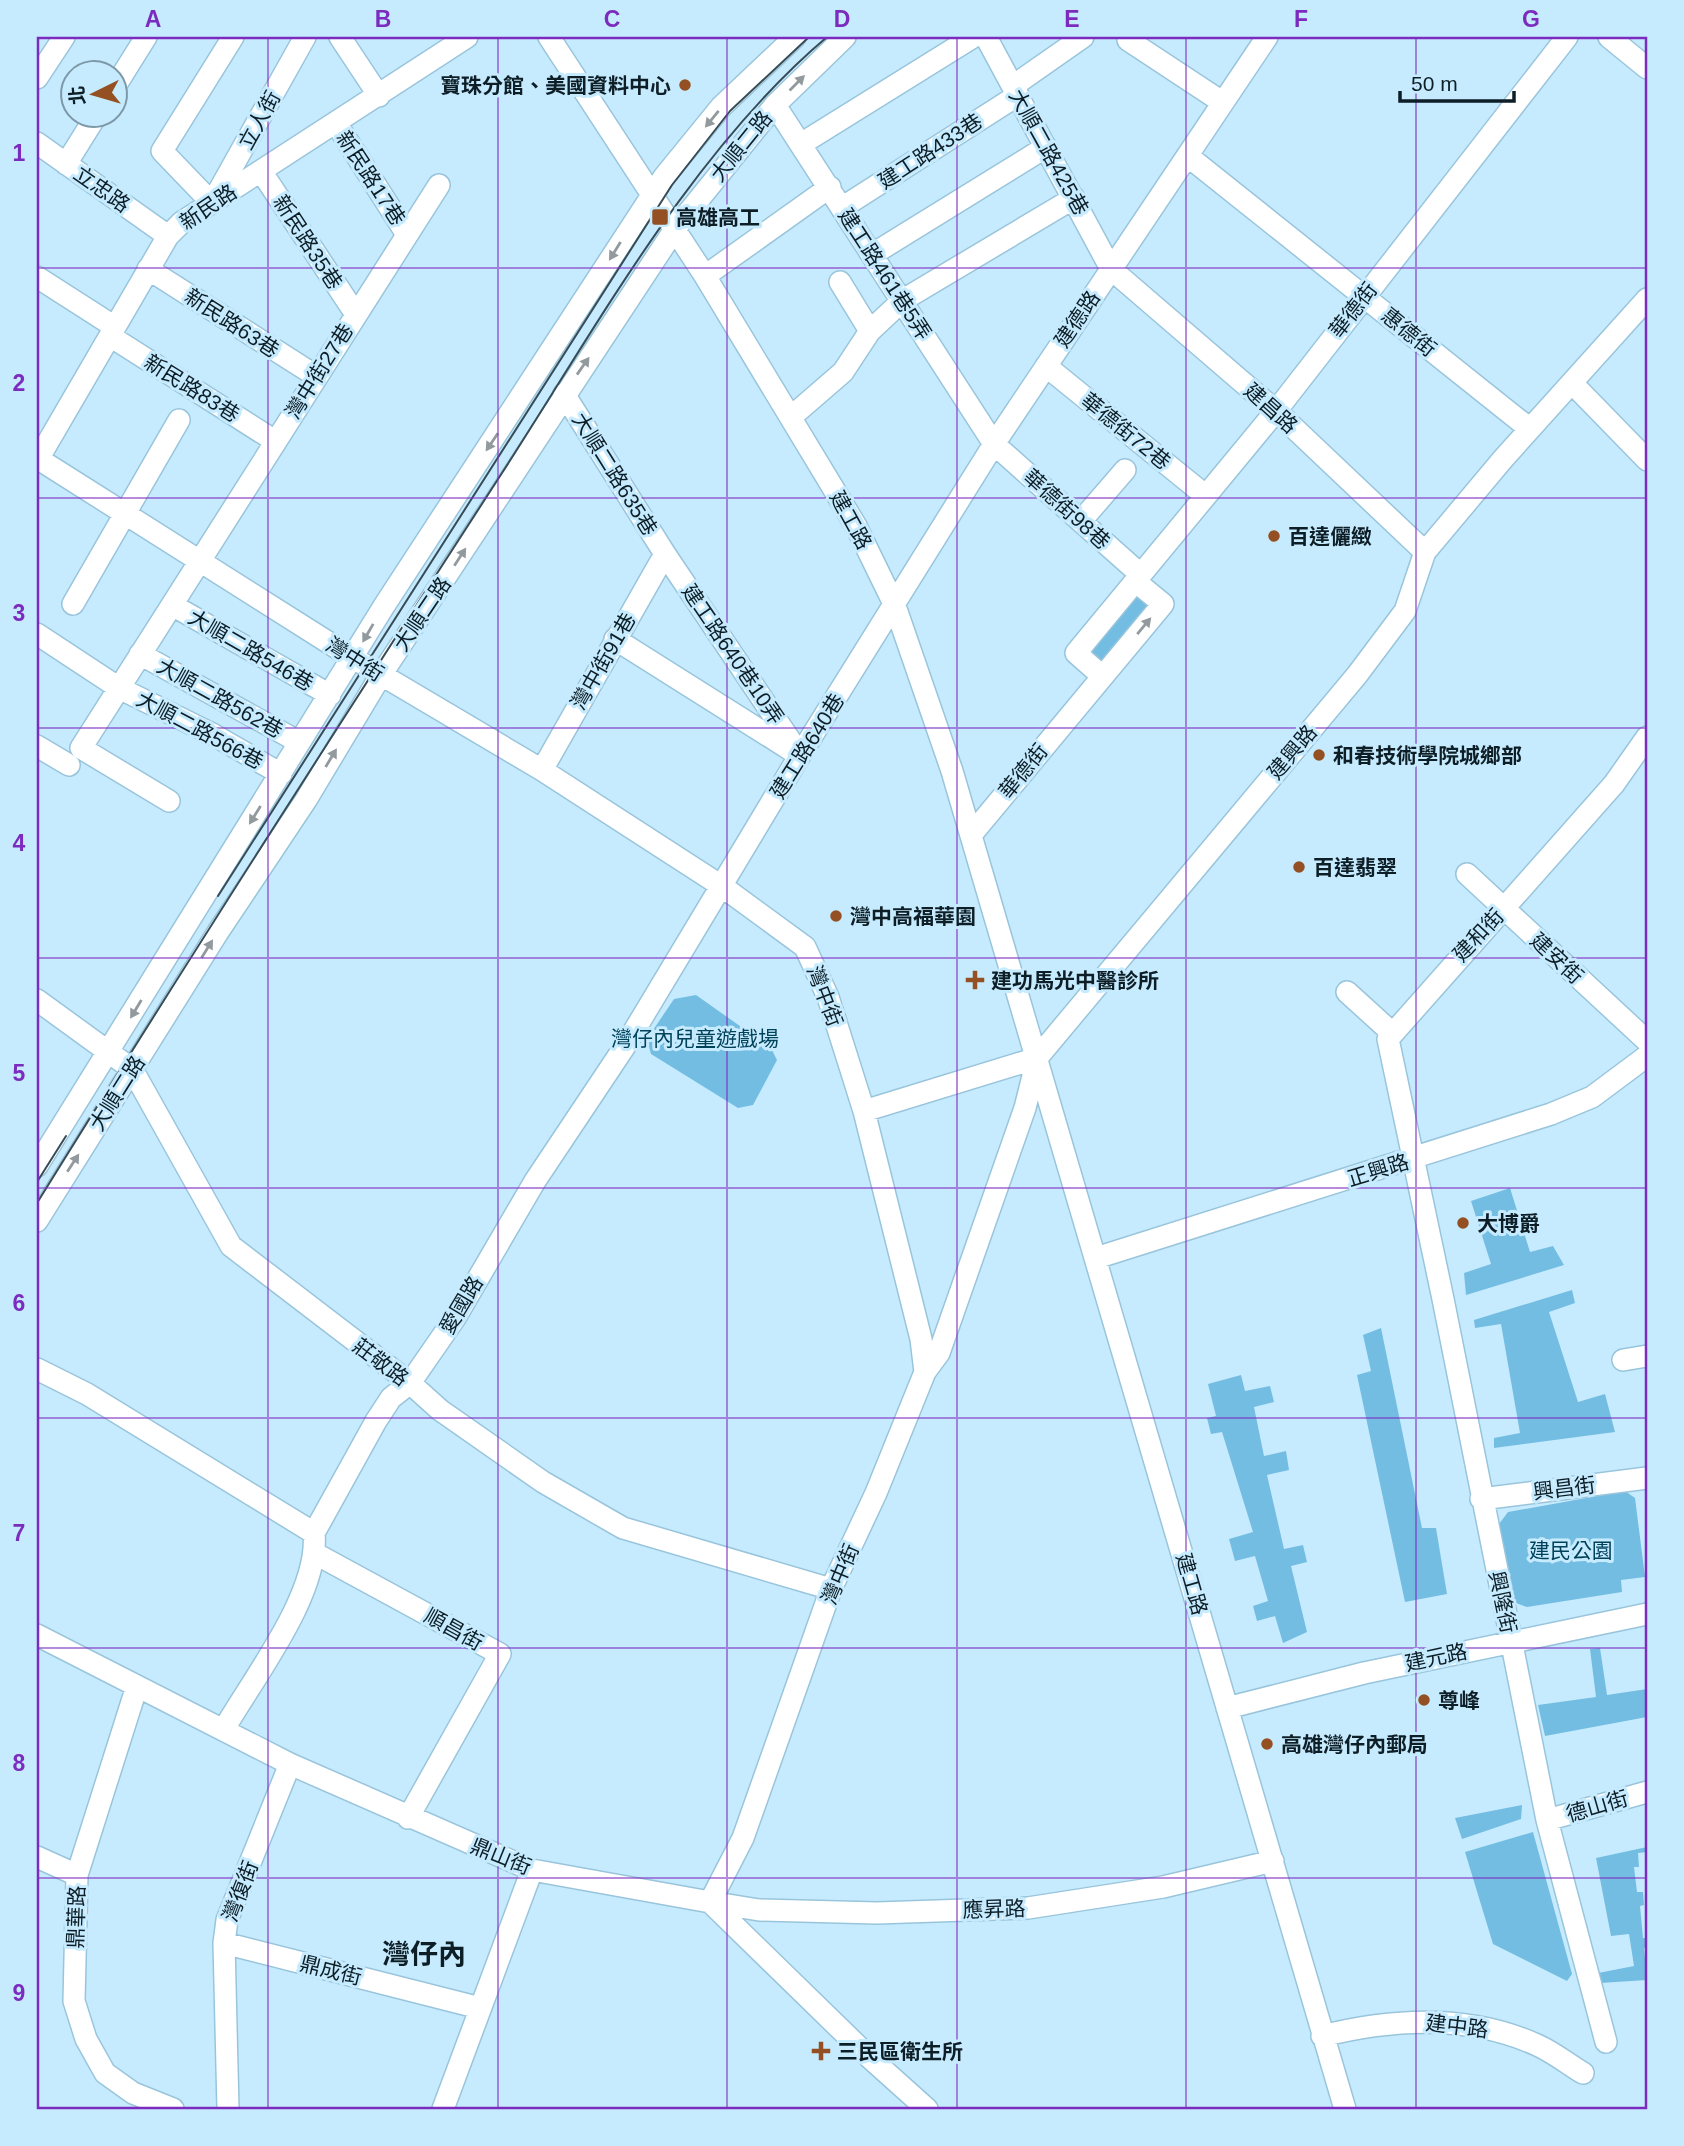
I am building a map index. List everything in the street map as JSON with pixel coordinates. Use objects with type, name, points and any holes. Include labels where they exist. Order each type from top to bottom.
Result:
[{"type":"street","points":[[37,78],[64,37]]},
{"type":"street","points":[[130,63],[146,37]]},
{"type":"street","points":[[212,203],[162,151],[233,37]]},
{"type":"street","name":"立人街","points":[[212,203],[305,37]]},
{"type":"street","points":[[340,37],[379,96]]},
{"type":"street","name":"新民路","points":[[37,459],[168,236],[182,222],[467,37]]},
{"type":"street","name":"建工路","points":[[549,37],[705,276],[791,417],[856,526],[895,606],[971,835],[1345,2109]]},
{"type":"street","name":"大順二路","points":[[37,1166],[299,742],[652,194],[721,107],[795,37]]},
{"type":"street","name":"大順二路","points":[[37,1221],[306,800],[381,675],[675,229],[775,105],[845,37]]},
{"type":"street","points":[[802,144],[973,37]]},
{"type":"street","name":"大順二路425巷","points":[[986,37],[1111,269]]},
{"type":"street","name":"建工路433巷","points":[[843,207],[1015,90],[1083,37]]},
{"type":"street","name":"建德路","points":[[895,606],[994,444],[1267,37]]},
{"type":"street","name":"華德街","points":[[1102,676],[1076,653],[1276,411],[1364,295],[1513,111],[1567,37]]},
{"type":"street","points":[[1609,37],[1647,68]]},
{"type":"street","points":[[1128,40],[1222,102]]},
{"type":"street","name":"建工路461巷5弄","points":[[775,105],[994,444]]},
{"type":"street","name":"新民路17巷","points":[[336,123],[406,233]]},
{"type":"street","points":[[66,163],[87,130]]},
{"type":"street","name":"立忠路","points":[[37,143],[168,236]]},
{"type":"street","points":[[873,254],[1046,147]]},
{"type":"street","name":"惠德街","points":[[1189,157],[1530,429]]},
{"type":"street","name":"新民路35巷","points":[[261,171],[355,313]]},
{"type":"street","name":"灣中街27巷","points":[[169,801],[81,748],[355,313],[439,185]]},
{"type":"street","points":[[705,276],[830,187]]},
{"type":"street","points":[[791,417],[844,372],[870,331],[902,300],[1074,198]]},
{"type":"street","name":"新民路63巷","points":[[148,269],[316,376]]},
{"type":"street","name":"建昌路","points":[[1111,269],[1276,411],[1425,552]]},
{"type":"street","name":"新民路83巷","points":[[37,277],[112,331],[275,440]]},
{"type":"street","points":[[840,282],[870,331]]},
{"type":"street","name":"建興路","points":[[1037,1058],[1357,675],[1405,611],[1425,552],[1530,429],[1647,299]]},
{"type":"street","name":"華德街72巷","points":[[1046,366],[1206,496]]},
{"type":"street","points":[[1572,383],[1647,460]]},
{"type":"street","name":"大順二路635巷","points":[[564,394],[665,554]]},
{"type":"street","points":[[73,604],[179,420]]},
{"type":"street","name":"華德街98巷","points":[[994,444],[1081,521],[1138,578]]},
{"type":"street","name":"灣中街","points":[[37,459],[200,559],[353,658],[542,769],[723,887],[805,947],[828,997],[864,1111],[921,1339],[925,1372],[876,1493],[831,1589],[743,1838],[710,1902]]},
{"type":"street","points":[[1081,521],[1125,470]]},
{"type":"street","name":"灣中街91巷","points":[[542,769],[665,554]]},
{"type":"street","name":"建工路640巷10弄","points":[[665,554],[800,755]]},
{"type":"street","name":"華德街","points":[[971,835],[1163,604],[1138,578]]},
{"type":"street","name":"大順二路546巷","points":[[172,605],[330,695]]},
{"type":"street","name":"建工路640巷","points":[[723,887],[800,755],[895,606]]},
{"type":"street","name":"大順二路566巷","points":[[37,634],[119,688],[214,735],[281,774]]},
{"type":"street","points":[[615,639],[800,755]]},
{"type":"street","name":"大順二路562巷","points":[[141,654],[299,742]]},
{"type":"street","name":"建和街","points":[[1391,1032],[1614,783],[1647,737]]},
{"type":"street","points":[[37,746],[69,765]]},
{"type":"street","name":"建安街","points":[[1467,874],[1647,1041]]},
{"type":"street","name":"愛國路","points":[[224,1729],[305,1591],[315,1543],[376,1421],[391,1398],[410,1383],[455,1318],[535,1181],[625,1046],[723,887]]},
{"type":"street","points":[[1347,992],[1391,1032],[1388,1039],[1415,1159]]},
{"type":"street","name":"莊敬路","points":[[37,1000],[132,1069],[231,1247],[410,1383],[440,1410],[542,1482],[623,1528],[831,1589]]},
{"type":"street","name":"正興路","points":[[1096,1258],[1415,1159],[1592,1097],[1647,1056]]},
{"type":"street","points":[[864,1111],[1037,1058]]},
{"type":"street","name":"建工路","points":[[925,1372],[939,1353],[1025,1108],[1037,1058]]},
{"type":"street","name":"興隆街","points":[[1415,1159],[1547,1820],[1606,2042]]},
{"type":"street","points":[[1623,1360],[1647,1356]]},
{"type":"street","name":"順昌街","points":[[37,1369],[87,1394],[315,1543],[500,1654],[408,1818]]},
{"type":"street","name":"興昌街","points":[[1481,1499],[1647,1478]]},
{"type":"street","name":"建元路","points":[[1227,1709],[1364,1672],[1647,1614]]},
{"type":"street","name":"鼎山街","points":[[37,1635],[290,1764],[408,1818],[532,1870],[710,1902]]},
{"type":"street","name":"鼎華路","points":[[137,1686],[77,1875],[74,2001],[86,2039],[105,2073],[127,2101],[173,2109]]},
{"type":"street","name":"灣復街","points":[[228,2109],[224,1943],[227,1920],[290,1764]]},
{"type":"street","name":"德山街","points":[[1547,1820],[1647,1792]]},
{"type":"street","points":[[37,1857],[77,1875]]},
{"type":"street","name":"應昇路","points":[[710,1902],[759,1910],[864,1913],[1028,1908],[1163,1886],[1273,1861]]},
{"type":"street","points":[[443,2109],[532,1870]]},
{"type":"street","points":[[710,1902],[869,2057],[927,2109]]},
{"type":"street","name":"鼎成街","points":[[224,1943],[480,2008]]},
{"type":"street","name":"建中路","points":[[1322,2036],[1369,2024],[1405,2022],[1482,2026],[1539,2045],[1583,2073]]},
{"type":"green space","points":[[1136,588],[1155,603],[1104,664],[1086,649]]},
{"type":"green space","name":"灣仔內兒童遊戲場","points":[[696,995],[771,1048],[777,1060],[753,1105],[738,1108],[651,1054],[647,1039],[674,999]]},
{"type":"green space","points":[[1510,1188],[1530,1252],[1553,1246],[1564,1265],[1466,1295],[1464,1273],[1491,1264],[1471,1201]]},
{"type":"green space","points":[[1572,1290],[1575,1303],[1549,1312],[1578,1402],[1605,1394],[1615,1432],[1494,1448],[1494,1438],[1520,1433],[1501,1324],[1475,1328],[1474,1320]]},
{"type":"green space","points":[[1381,1328],[1422,1528],[1436,1528],[1447,1594],[1405,1602],[1357,1375],[1371,1371],[1363,1335]]},
{"type":"green space","points":[[1241,1375],[1245,1391],[1270,1386],[1274,1402],[1254,1407],[1264,1456],[1286,1451],[1289,1470],[1267,1475],[1284,1549],[1303,1545],[1307,1562],[1291,1566],[1307,1632],[1283,1643],[1275,1616],[1257,1621],[1253,1606],[1268,1601],[1255,1556],[1235,1561],[1229,1539],[1253,1532],[1222,1432],[1211,1434],[1207,1418],[1216,1416],[1208,1384]]},
{"type":"green space","name":"建民公園","points":[[1625,1491],[1635,1498],[1645,1577],[1621,1580],[1622,1592],[1527,1607],[1516,1603],[1499,1524],[1508,1512]]},
{"type":"green space","points":[[1600,1648],[1607,1695],[1647,1689],[1647,1717],[1545,1736],[1538,1705],[1596,1697],[1590,1649]]},
{"type":"green space","points":[[1522,1805],[1521,1819],[1462,1839],[1455,1818]]},
{"type":"green space","points":[[1533,1832],[1572,1974],[1567,1981],[1493,1944],[1465,1852]]},
{"type":"green space","points":[[1647,1847],[1647,1852],[1638,1853],[1639,1867],[1634,1867],[1637,1892],[1643,1892],[1644,1905],[1640,1906],[1643,1938],[1647,1938],[1647,1947],[1644,1948],[1647,1980],[1600,1983],[1593,1974],[1634,1966],[1629,1934],[1611,1936],[1596,1858]]},
{"type":"tram line","points":[[218,896],[672,185],[730,111],[809,37]]},
{"type":"tram line","points":[[37,1203],[650,242],[733,132],[778,82],[827,37]]},
{"type":"tram line","points":[[37,1182],[66,1136]]},
{"type":"place","name":"寶珠分館、美國資料中心","points":[[685,85]]},
{"type":"place","name":"高雄高工","points":[[660,217]]},
{"type":"place","name":"百達儷緻","points":[[1274,536]]},
{"type":"place","name":"和春技術學院城鄉部","points":[[1319,755]]},
{"type":"place","name":"百達翡翠","points":[[1299,867]]},
{"type":"place","name":"灣中高福華園","points":[[836,916]]},
{"type":"place","name":"建功馬光中醫診所","points":[[975,980]]},
{"type":"place","name":"大博爵","points":[[1463,1223]]},
{"type":"place","name":"尊峰","points":[[1424,1700]]},
{"type":"place","name":"高雄灣仔內郵局","points":[[1267,1744]]},
{"type":"place","name":"三民區衛生所","points":[[821,2051]]},
{"type":"district","name":"灣仔內","points":[[424,1954]]}]
